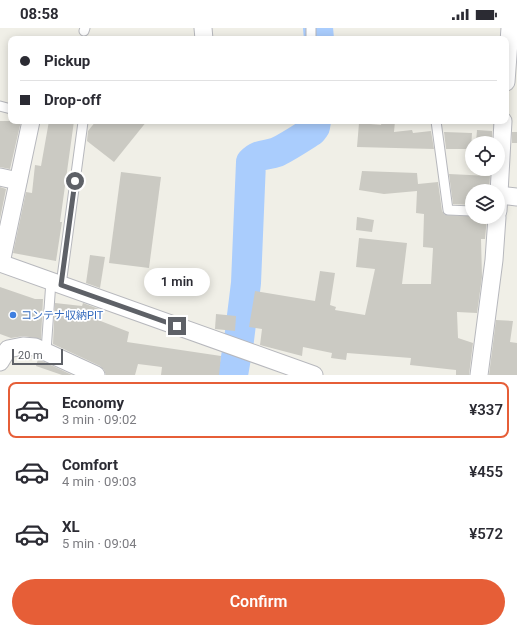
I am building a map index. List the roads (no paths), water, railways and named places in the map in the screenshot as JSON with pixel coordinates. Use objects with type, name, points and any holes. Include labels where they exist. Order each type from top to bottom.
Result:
[{"type":"street","points":[[509,42],[510,28]]},
{"type":"street","points":[[30,124],[0,263],[314,375]]},
{"type":"street","points":[[500,184],[503,124]]},
{"type":"street","points":[[0,177],[18,181]]},
{"type":"street","points":[[505,201],[517,197]]},
{"type":"street","points":[[479,375],[497,224]]},
{"type":"street","points":[[0,362],[8,348],[23,346],[34,347],[46,351],[96,375]]},
{"type":"lane","points":[[46,351],[83,124]]},
{"type":"lane","points":[[436,124],[448,210],[465,211]]},
{"type":"waterway","points":[[318,28],[319,36]]},
{"type":"waterway","points":[[233,375],[246,283],[251,162],[257,157],[277,152],[286,147],[312,131],[316,124]]},
{"type":"place","name":"コンテナ収納PIT","points":[[13,315]]}]
